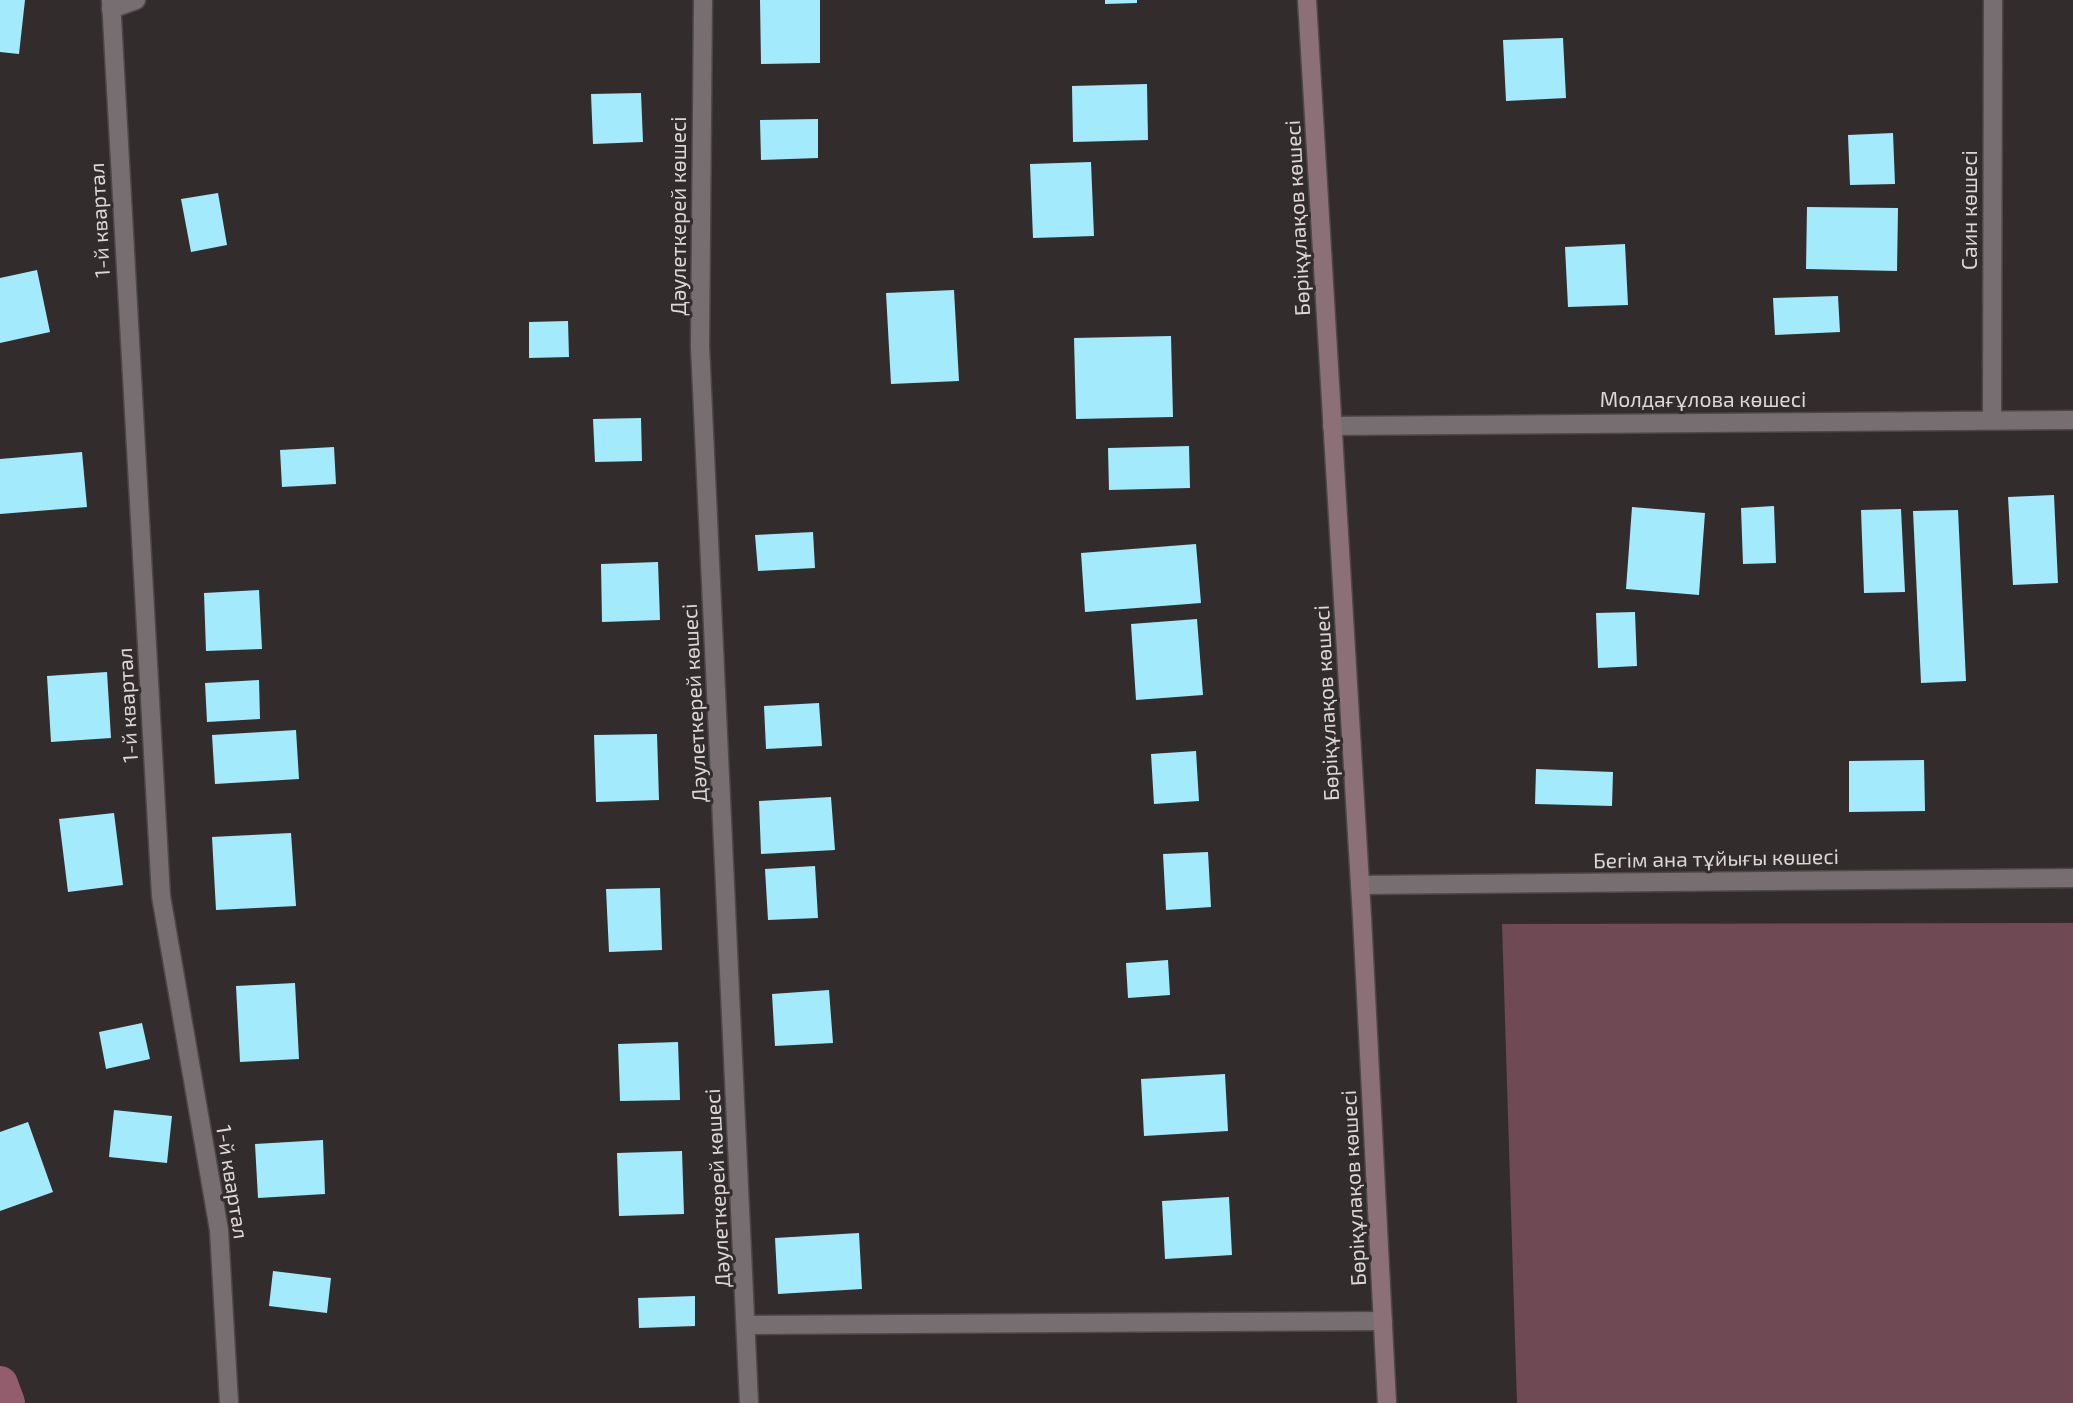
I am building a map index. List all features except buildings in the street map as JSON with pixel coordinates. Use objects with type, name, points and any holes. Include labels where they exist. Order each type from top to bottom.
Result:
[{"type":"street","points":[[111,4],[136,0]]},
{"type":"street","name":"Дәулеткерей көшесі","points":[[703,0],[700,346],[749,1403]]},
{"type":"street","name":"Бөріқұлақов көшесі","points":[[1307,0],[1360,885],[1387,1403]]},
{"type":"street","name":"Саин көшесі","points":[[1992,420],[1993,0]]},
{"type":"street","name":"1-й квартал","points":[[111,4],[161,896],[219,1230],[229,1403]]},
{"type":"street","name":"Молдағұлова көшесі","points":[[1332,426],[2073,420]]},
{"type":"street","name":"Бегім ана тұйығы көшесі","points":[[1360,885],[2073,878]]},
{"type":"street","points":[[747,1325],[1383,1321]]},
{"type":"shaded area","points":[[2073,923],[2073,1403],[1517,1403],[1502,924]]},
{"type":"waterway","points":[[0,1384],[7,1403]]}]
